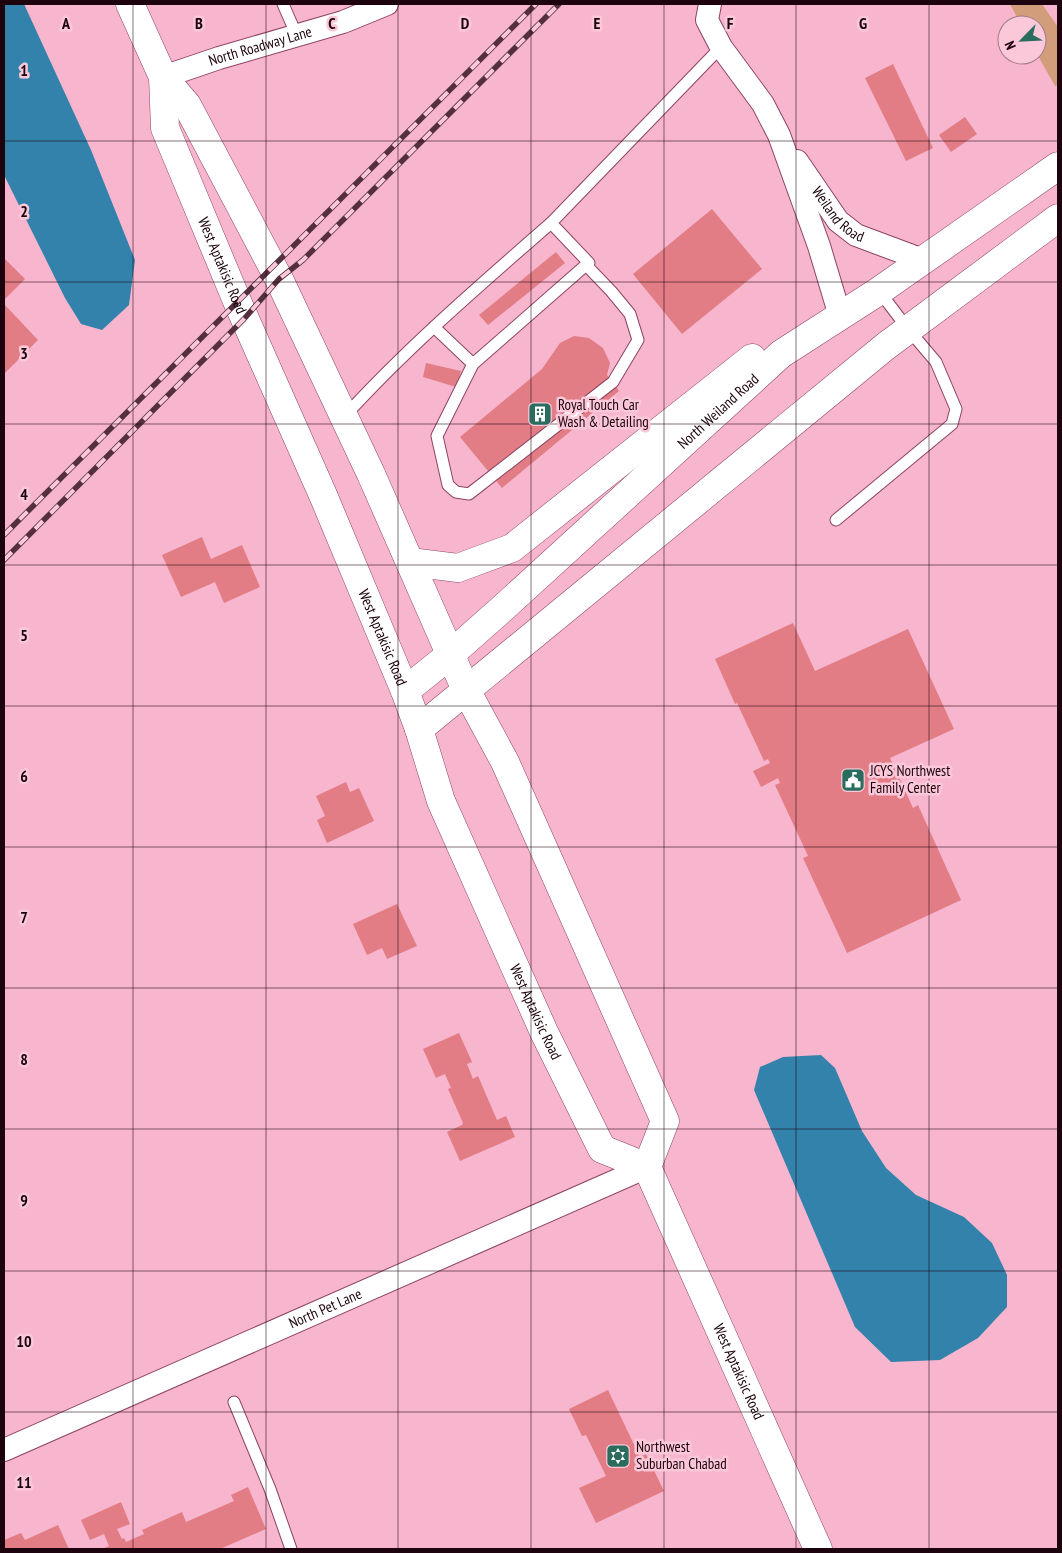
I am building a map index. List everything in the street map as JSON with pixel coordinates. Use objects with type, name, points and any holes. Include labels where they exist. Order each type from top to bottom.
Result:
[{"type":"main road","name":"West Aptakisic Road","points":[[130,4],[163,77],[192,114],[273,266],[344,417],[466,690],[505,762],[665,1121],[648,1167],[818,1549]]},
{"type":"main road","name":"West Aptakisic Road","points":[[163,77],[165,128],[237,302],[323,496],[404,691],[419,729],[441,801],[544,1032],[602,1149],[648,1167]]},
{"type":"main road","name":"North Weiland Road","points":[[404,691],[451,654],[781,354],[879,291],[1058,166]]},
{"type":"main road","points":[[419,729],[908,329],[1058,218]]},
{"type":"main road","points":[[410,562],[458,568],[512,548],[783,333],[840,316]]},
{"type":"street","name":"North Roadway Lane","points":[[163,77],[219,58],[343,22],[387,4]]},
{"type":"street","name":"Weiland Road","points":[[710,4],[707,20],[721,47],[763,104],[779,135],[838,221],[856,236],[923,260]]},
{"type":"street","name":"Weiland Road","points":[[779,135],[819,246],[840,316]]},
{"type":"street","name":"North Pet Lane","points":[[4,1450],[648,1167]]},
{"type":"lane","points":[[283,4],[297,36]]},
{"type":"lane","points":[[344,417],[434,327],[551,223],[721,47]]},
{"type":"lane","points":[[551,223],[589,263],[586,265],[473,364],[437,436],[448,484],[456,492],[469,494],[613,382],[638,340],[630,314],[586,265]]},
{"type":"lane","points":[[836,520],[952,424],[956,409],[936,362],[879,291]]},
{"type":"lane","points":[[434,327],[473,364]]},
{"type":"lane","points":[[234,1402],[270,1489],[291,1549]]},
{"type":"shaded area","points":[[1010,4],[1042,4],[1058,27],[1058,85],[1055,86],[1043,65],[1047,65],[1047,15],[1016,15]]},
{"type":"water","points":[[4,4],[24,4],[91,150],[135,260],[129,305],[102,330],[81,324],[65,298],[4,175]]},
{"type":"water","points":[[821,1055],[835,1068],[862,1131],[886,1168],[916,1195],[964,1217],[992,1243],[1007,1275],[1007,1307],[978,1338],[940,1360],[891,1362],[855,1327],[754,1090],[760,1067],[783,1057]]},
{"type":"building","points":[[893,64],[933,148],[906,161],[865,78]]},
{"type":"building","points":[[965,117],[977,134],[951,152],[939,135]]},
{"type":"building","points":[[712,209],[762,269],[682,334],[633,274]]},
{"type":"building","points":[[556,252],[565,263],[488,325],[479,315]]},
{"type":"building","points":[[4,258],[25,279],[4,300]]},
{"type":"building","points":[[4,304],[38,340],[4,374]]},
{"type":"building","name":"Royal Touch Car Wash & Detailing","points":[[574,336],[589,338],[603,348],[610,363],[607,375],[619,391],[502,488],[460,437],[542,369],[560,343]]},
{"type":"building","points":[[426,363],[461,371],[456,387],[423,377]]},
{"type":"building","points":[[202,537],[211,559],[242,545],[260,587],[224,603],[215,582],[181,597],[162,555]]},
{"type":"building","points":[[793,623],[815,671],[908,629],[954,729],[890,758],[913,808],[918,805],[961,900],[847,953],[803,858],[808,856],[775,785],[780,783],[778,778],[761,787],[753,771],[770,763],[768,759],[764,761],[715,659]]},
{"type":"building","points":[[346,782],[350,792],[359,788],[374,821],[327,843],[317,820],[325,816],[316,796]]},
{"type":"building","points":[[397,904],[417,946],[387,959],[382,948],[367,955],[353,924]]},
{"type":"building","points":[[459,1033],[472,1062],[467,1064],[473,1079],[478,1076],[497,1120],[506,1116],[515,1137],[460,1161],[447,1132],[463,1123],[448,1089],[451,1088],[445,1074],[436,1078],[423,1049]]},
{"type":"building","name":"Northwest Suburban Chabad","points":[[608,1390],[640,1457],[646,1454],[664,1491],[596,1523],[579,1488],[606,1476],[586,1435],[582,1436],[569,1409]]},
{"type":"building","points":[[248,1487],[266,1529],[220,1549],[102,1549],[109,1546],[104,1534],[90,1540],[81,1520],[121,1502],[130,1524],[117,1529],[122,1539],[124,1538],[126,1542],[144,1534],[142,1530],[182,1512],[186,1522],[234,1501],[231,1495]]},
{"type":"building","points":[[58,1525],[69,1549],[4,1549],[4,1540],[21,1533],[25,1540]]},
{"type":"railway","points":[[4,535],[536,4]]},
{"type":"railway","points":[[4,560],[244,319],[279,279],[303,260],[559,4]]},
{"type":"place","name":"Royal Touch Car Wash & Detailing","points":[[540,414]]},
{"type":"place","name":"JCYS Northwest Family Center","points":[[853,780]]},
{"type":"place","name":"Northwest Suburban Chabad","points":[[618,1456]]}]
